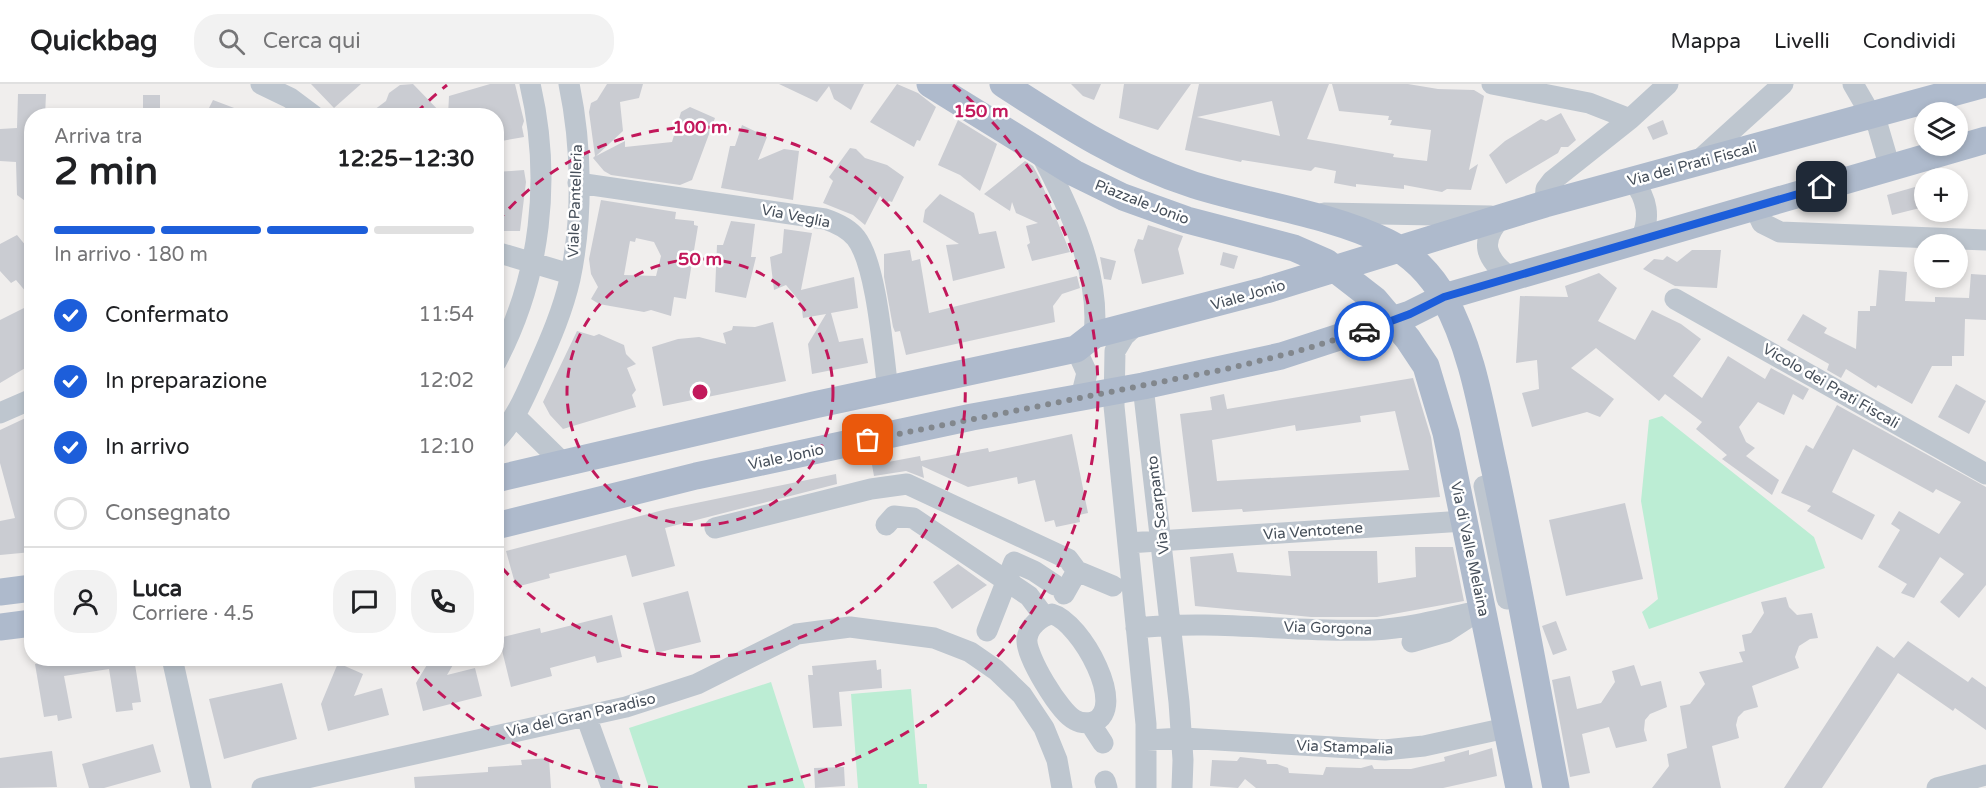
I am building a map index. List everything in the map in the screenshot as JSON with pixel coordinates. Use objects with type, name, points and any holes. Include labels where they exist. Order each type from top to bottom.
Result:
[{"type":"main road","name":"Piazzale Jonio","points":[[930,84],[1080,176],[1133,201],[1187,220],[1294,248],[1335,268],[1375,300],[1392,321]]},
{"type":"main road","points":[[1003,84],[1065,125],[1116,154],[1160,173],[1231,196],[1301,213],[1380,239],[1399,248],[1416,263],[1444,297]]},
{"type":"main road","name":"Via dei Prati Fiscali","points":[[1399,248],[1545,204],[1985,84]]},
{"type":"main road","points":[[1392,321],[1444,297],[1641,239],[1761,217],[1890,168],[1986,140]]},
{"type":"main road","points":[[1335,268],[1399,248]]},
{"type":"main road","name":"Viale Jonio","points":[[504,477],[888,390],[1085,342],[1137,324],[1266,290],[1335,268]]},
{"type":"main road","name":"Via di Valle Melaina","points":[[1444,297],[1469,362],[1480,402],[1512,555],[1556,788]]},
{"type":"main road","name":"Viale Jonio","points":[[504,524],[696,476],[1281,356],[1392,321]]},
{"type":"main road","name":"Via di Valle Melaina","points":[[1392,321],[1417,352],[1428,372],[1446,434],[1479,611],[1495,731],[1519,788]]},
{"type":"main road","points":[[0,592],[24,589]]},
{"type":"main road","points":[[0,627],[24,624]]},
{"type":"street","points":[[261,84],[285,89],[305,108]]},
{"type":"street","points":[[504,344],[523,300],[533,264],[538,231],[541,185],[539,139],[530,84]]},
{"type":"street","name":"Viale Pantelleria","points":[[504,430],[515,416],[550,340],[570,274],[576,237],[578,183],[577,133],[569,84]]},
{"type":"street","points":[[1492,84],[1581,101],[1630,119]]},
{"type":"street","points":[[1545,204],[1546,189],[1552,181],[1630,119],[1668,84]]},
{"type":"street","points":[[1695,164],[1783,84]]},
{"type":"street","points":[[1853,84],[1878,127],[1890,168]]},
{"type":"street","points":[[281,108],[285,89]]},
{"type":"street","points":[[1039,149],[1070,213],[1095,300],[1085,342],[1087,374],[1081,397]]},
{"type":"street","points":[[1633,180],[1647,209],[1647,224],[1641,239]]},
{"type":"street","name":"Via Veglia","points":[[578,183],[825,219],[844,228],[858,242],[869,267],[888,390]]},
{"type":"street","points":[[1301,213],[1503,216]]},
{"type":"street","points":[[1503,216],[1491,229],[1487,246],[1496,266],[1511,278]]},
{"type":"street","points":[[1761,217],[1787,232],[1986,240]]},
{"type":"street","points":[[504,255],[570,274]]},
{"type":"street","name":"Vicolo dei Prati Fiscali","points":[[1675,299],[1986,474]]},
{"type":"street","points":[[1137,324],[1124,336],[1115,351],[1114,411],[1147,740],[1146,788]]},
{"type":"street","name":"Via Scarpanto","points":[[1143,386],[1172,624],[1183,738],[1182,788]]},
{"type":"street","points":[[0,413],[24,402]]},
{"type":"street","name":"Via di Valle Melaina","points":[[1480,402],[1484,485],[1546,788]]},
{"type":"street","points":[[515,416],[562,462]]},
{"type":"street","points":[[716,528],[871,489],[907,484],[1054,551],[1068,559],[1077,571],[1113,586]]},
{"type":"street","points":[[886,525],[894,516],[913,518],[1029,596],[1044,616]]},
{"type":"street","name":"Via Ventotene","points":[[1128,543],[1464,521]]},
{"type":"street","points":[[987,631],[1014,562],[1034,571],[1060,590],[1077,571]]},
{"type":"street","points":[[1412,642],[1446,632],[1479,611]]},
{"type":"street","name":"Via Gorgona","points":[[1172,624],[1374,630],[1479,611]]},
{"type":"street","points":[[1044,616],[1058,616],[1072,626],[1085,642],[1094,662],[1105,692],[1106,707],[1101,718],[1090,723],[1076,721],[1065,713],[1029,652],[1028,634],[1044,616]]},
{"type":"street","points":[[1136,628],[1172,624]]},
{"type":"street","name":"Via del Gran Paradiso","points":[[262,788],[626,707],[697,684],[797,634],[850,627],[906,632],[934,638],[958,646],[983,660],[1022,695],[1044,728],[1057,760],[1062,788]]},
{"type":"street","points":[[174,666],[201,788]]},
{"type":"street","points":[[586,716],[612,788]]},
{"type":"street","points":[[1090,723],[1103,743]]},
{"type":"street","points":[[1403,737],[1454,727],[1495,731]]},
{"type":"street","name":"Via Stampalia","points":[[1147,740],[1183,738],[1385,750],[1424,746],[1495,731]]},
{"type":"street","points":[[1937,788],[1986,775]]},
{"type":"green space","points":[[1662,416],[1814,537],[1825,568],[1649,629],[1642,612],[1658,599],[1641,501],[1649,420]]},
{"type":"green space","points":[[771,682],[805,788],[649,788],[629,728]]},
{"type":"green space","points":[[911,689],[919,784],[927,784],[927,788],[858,788],[851,694]]},
{"type":"building","points":[[311,84],[361,84],[334,108]]},
{"type":"building","points":[[413,84],[436,108],[377,108],[386,101],[389,93],[400,85]]},
{"type":"building","points":[[490,84],[515,84],[524,121],[522,127],[524,137],[504,141],[504,108],[448,108],[449,96]]},
{"type":"building","points":[[607,84],[643,84],[639,98],[620,102],[623,131],[596,156],[625,141],[625,147],[672,142],[681,112],[690,107],[715,118],[692,180],[680,185],[611,175],[604,171],[593,158],[595,156],[589,112],[591,103],[597,100]]},
{"type":"building","points":[[779,84],[864,84],[851,110],[834,99],[829,86],[817,102]]},
{"type":"building","points":[[897,84],[918,93],[936,107],[920,141],[917,140],[914,147],[870,122]]},
{"type":"building","points":[[1071,84],[1101,84],[1094,100],[1083,96]]},
{"type":"building","points":[[1124,84],[1191,84],[1158,130],[1119,118]]},
{"type":"building","points":[[1199,84],[1329,84],[1307,139],[1394,154],[1393,157],[1427,161],[1431,130],[1390,125],[1392,120],[1388,120],[1389,116],[1339,111],[1332,84],[1408,84],[1438,89],[1474,90],[1484,96],[1469,170],[1478,164],[1471,190],[1447,189],[1442,192],[1404,185],[1404,189],[1356,184],[1356,187],[1334,183],[1336,171],[1315,167],[1311,171],[1242,160],[1241,162],[1185,150]],"holes":[[[1272,101],[1280,136],[1197,117]]]},
{"type":"building","points":[[18,94],[46,94],[45,108],[24,108],[24,200],[17,195],[16,162],[0,161],[0,129],[17,128]]},
{"type":"building","points":[[143,95],[160,95],[160,108],[143,108]]},
{"type":"building","points":[[213,100],[234,108],[209,108]]},
{"type":"building","points":[[1561,113],[1576,140],[1568,147],[1561,147],[1558,153],[1506,184],[1489,155],[1505,141],[1541,119],[1546,121]]},
{"type":"building","points":[[958,120],[997,144],[980,191],[960,175],[938,165]]},
{"type":"building","points":[[1663,120],[1668,134],[1653,140],[1647,127]]},
{"type":"building","points":[[742,125],[767,137],[758,160],[784,149],[799,151],[793,200],[721,188],[730,146],[735,146]]},
{"type":"building","points":[[850,148],[856,149],[865,158],[887,165],[904,177],[892,202],[889,201],[886,204],[880,196],[865,225],[853,215],[823,203],[833,181],[829,177]]},
{"type":"building","points":[[1025,161],[1033,166],[1039,177],[1070,252],[1032,261],[1027,245],[1030,243],[1026,226],[1038,223],[1016,213],[1012,202],[1010,211],[984,194]]},
{"type":"building","points":[[524,170],[526,182],[520,231],[504,231],[504,171]]},
{"type":"building","points":[[1914,187],[1914,210],[1892,215],[1887,195]]},
{"type":"building","points":[[940,194],[974,213],[979,234],[996,231],[1005,268],[953,281],[946,245],[959,244],[923,222],[925,210]]},
{"type":"building","points":[[601,200],[676,212],[675,219],[694,221],[694,225],[698,226],[686,299],[674,297],[671,316],[651,310],[644,312],[599,304],[591,299],[598,287],[591,274],[589,259]],"holes":[[[636,238],[654,242],[661,256],[656,276],[624,275],[630,241],[635,242]]]},
{"type":"building","points":[[731,221],[755,224],[751,257],[756,257],[746,298],[715,292],[717,245],[723,245]]},
{"type":"building","points":[[1148,225],[1183,236],[1178,249],[1184,274],[1142,284],[1134,250],[1138,239],[1143,240]]},
{"type":"building","points":[[784,229],[812,233],[801,290],[854,277],[858,308],[831,313],[839,342],[863,338],[868,363],[812,374],[808,344],[826,314],[803,318],[801,303],[786,285],[774,290],[770,257],[782,253]]},
{"type":"building","points":[[17,235],[24,243],[24,290],[16,280],[11,283],[0,271],[0,244]]},
{"type":"building","points":[[910,250],[912,261],[920,259],[929,313],[1077,276],[1080,288],[1062,294],[1053,306],[1055,322],[906,355],[900,331],[895,332],[893,327],[884,277],[884,254]]},
{"type":"building","points":[[1692,250],[1721,250],[1717,288],[1675,286],[1643,269],[1654,259],[1663,260],[1667,256],[1677,262]]},
{"type":"building","points":[[1223,252],[1238,256],[1234,269],[1220,265]]},
{"type":"building","points":[[1100,257],[1116,261],[1111,280],[1104,279]]},
{"type":"building","points":[[1879,270],[1907,272],[1905,301],[1935,302],[1935,297],[1969,298],[1971,274],[1986,275],[1986,320],[1965,319],[1964,356],[1952,356],[1952,366],[1932,366],[1912,404],[1878,385],[1876,388],[1846,369],[1841,378],[1827,370],[1829,364],[1787,340],[1803,314],[1827,328],[1824,333],[1856,349],[1858,311],[1870,311],[1870,306],[1876,306]]},
{"type":"building","points":[[1599,273],[1617,288],[1598,321],[1635,340],[1652,310],[1681,324],[1701,339],[1673,376],[1702,398],[1728,356],[1765,379],[1771,368],[1809,389],[1803,400],[1793,394],[1784,415],[1758,402],[1739,427],[1746,442],[1755,448],[1746,456],[1779,480],[1772,495],[1722,459],[1727,455],[1696,429],[1702,422],[1665,394],[1659,401],[1596,348],[1571,368],[1614,399],[1600,417],[1587,412],[1532,427],[1522,393],[1539,389],[1537,360],[1516,363],[1520,296],[1568,297],[1565,286]]},
{"type":"building","points":[[24,308],[24,369],[0,383],[0,320]]},
{"type":"building","points":[[773,322],[786,381],[663,406],[652,347],[678,339],[699,337],[726,344],[723,333],[732,330],[733,326],[755,327]]},
{"type":"building","points":[[577,331],[594,336],[599,334],[624,345],[626,354],[636,364],[627,368],[636,390],[632,395],[636,407],[563,429],[550,415],[543,402]]},
{"type":"building","points":[[1413,378],[1431,437],[1440,497],[1243,512],[1242,509],[1192,512],[1180,414],[1212,410],[1210,397],[1224,394],[1227,409]],"holes":[[[1395,411],[1409,470],[1217,481],[1212,440],[1295,425],[1296,431],[1361,422],[1360,416]]]},
{"type":"building","points":[[1956,384],[1986,401],[1969,434],[1938,417]]},
{"type":"building","points":[[1837,405],[1986,487],[1986,585],[1959,618],[1940,602],[1964,574],[1940,557],[1914,598],[1901,593],[1907,584],[1878,567],[1900,530],[1891,524],[1899,511],[1939,534],[1961,502],[1936,489],[1933,493],[1853,449],[1832,492],[1875,515],[1862,540],[1807,511],[1811,506],[1781,493],[1806,445],[1813,449]]},
{"type":"building","points":[[24,419],[24,553],[0,555],[0,521],[15,518],[0,463],[0,430]]},
{"type":"building","points":[[1072,434],[1088,513],[1079,515],[1080,522],[1056,527],[1054,520],[1045,522],[1035,480],[1018,484],[1017,477],[968,487],[922,466],[924,478],[906,471],[874,476],[872,465],[920,456],[921,461],[988,448],[989,452]]},
{"type":"building","points":[[836,474],[837,484],[665,528],[675,566],[632,577],[626,555],[549,574],[550,578],[516,587],[506,551],[667,509]]},
{"type":"building","points":[[1625,503],[1643,579],[1566,596],[1549,520]]},
{"type":"building","points":[[1415,547],[1453,547],[1464,601],[1377,617],[1311,617],[1195,606],[1190,557],[1233,553],[1237,572],[1291,576],[1288,551],[1377,551],[1378,583],[1416,577]]},
{"type":"building","points":[[958,564],[987,585],[952,609],[933,582]]},
{"type":"building","points":[[688,591],[701,642],[656,653],[643,603]]},
{"type":"building","points":[[1786,597],[1789,607],[1797,615],[1812,613],[1818,638],[1810,639],[1799,646],[1795,657],[1799,668],[1752,686],[1758,707],[1744,711],[1738,717],[1736,725],[1739,738],[1712,746],[1721,788],[1652,788],[1669,766],[1667,754],[1687,748],[1680,706],[1690,704],[1705,684],[1699,672],[1743,662],[1739,652],[1745,651],[1742,635],[1751,633],[1764,613],[1761,602]]},
{"type":"building","points":[[612,615],[622,657],[597,663],[595,656],[550,668],[552,676],[511,687],[504,658],[504,637],[540,628],[541,633]]},
{"type":"building","points":[[1556,621],[1567,650],[1553,655],[1542,626]]},
{"type":"building","points":[[1908,641],[1968,682],[1972,677],[1986,687],[1986,730],[1955,708],[1953,711],[1898,673],[1822,788],[1784,788],[1877,646],[1894,658]]},
{"type":"building","points":[[876,660],[877,670],[881,669],[882,688],[839,692],[842,726],[813,728],[808,675],[813,675],[812,666]]},
{"type":"building","points":[[1634,665],[1641,686],[1661,681],[1667,707],[1650,714],[1645,720],[1644,730],[1647,741],[1616,748],[1609,727],[1582,734],[1590,773],[1570,777],[1552,680],[1570,676],[1577,709],[1601,703],[1615,682],[1612,671]]},
{"type":"building","points":[[35,666],[135,666],[141,702],[132,703],[133,710],[116,712],[109,669],[64,676],[72,718],[58,721],[57,715],[44,717]]},
{"type":"building","points":[[337,666],[345,666],[363,674],[354,696],[382,688],[389,715],[328,731],[321,704]]},
{"type":"building","points":[[426,666],[452,666],[447,675],[475,668],[482,696],[423,711],[416,683]]},
{"type":"building","points":[[282,683],[297,739],[224,759],[209,699]]},
{"type":"building","points":[[153,744],[161,772],[104,788],[89,788],[82,764]]},
{"type":"building","points":[[1492,748],[1497,776],[1443,788],[1256,788],[1245,779],[1238,788],[1210,786],[1212,760],[1237,761],[1240,757],[1266,760],[1267,764],[1277,764],[1288,768],[1289,773],[1323,775],[1326,767],[1361,768],[1372,765],[1374,769],[1411,769],[1445,761],[1444,757],[1469,750],[1469,755]]},
{"type":"building","points":[[52,751],[57,787],[0,788],[0,758]]},
{"type":"building","points":[[549,758],[551,788],[415,788],[414,777],[488,772],[488,767],[522,765],[521,760]]},
{"type":"building","points":[[844,767],[845,786],[815,788],[814,768]]},
{"type":"way so far","points":[[868,440],[972,417],[1231,368],[1364,331]]},
{"type":"route","points":[[1364,331],[1418,311],[1444,297],[1822,187]]}]
